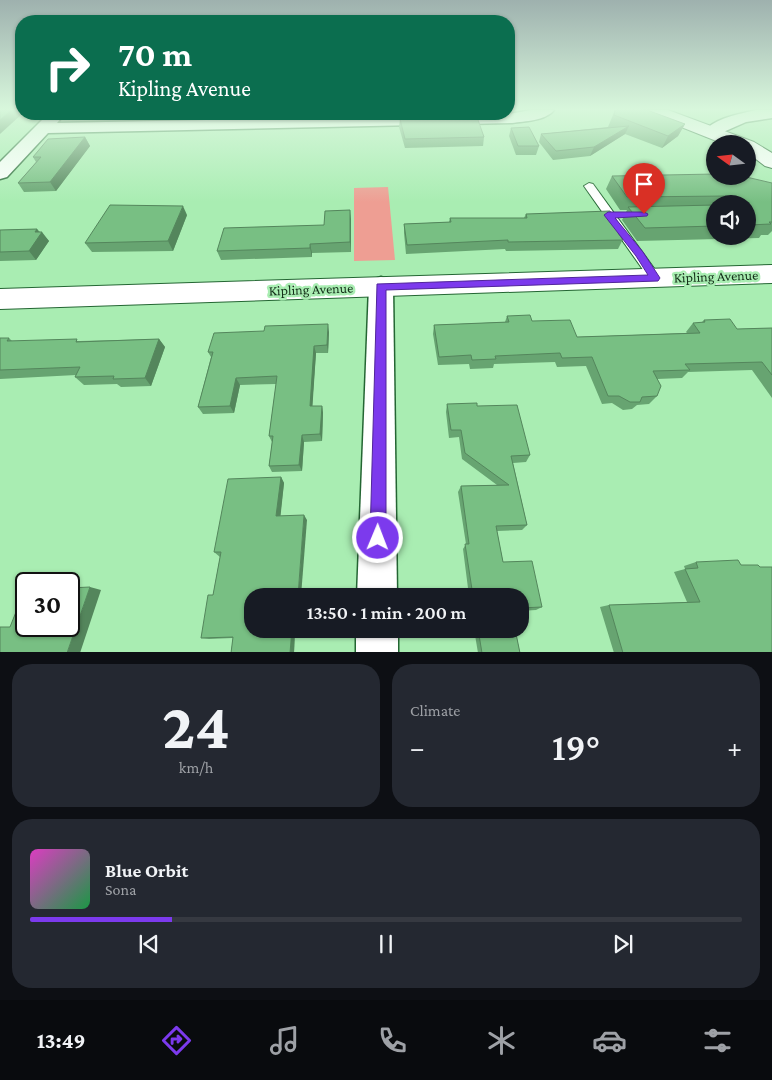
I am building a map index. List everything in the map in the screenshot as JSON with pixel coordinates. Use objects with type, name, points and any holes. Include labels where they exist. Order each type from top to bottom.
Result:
[{"type":"main road","points":[[756,151],[772,162]]},
{"type":"main road","points":[[719,276],[762,266],[772,260]]},
{"type":"main road","name":"Kipling Avenue","points":[[0,299],[772,274]]},
{"type":"street","points":[[0,173],[31,140]]},
{"type":"street","points":[[377,588],[381,286]]},
{"type":"street","points":[[377,638],[377,652]]},
{"type":"lane","points":[[589,186],[608,215],[640,254],[655,278]]},
{"type":"lane","points":[[608,215],[628,215]]},
{"type":"shaded area","points":[[388,187],[395,260],[354,261],[354,188]]},
{"type":"building","points":[[47,140],[82,140],[50,182],[18,183],[41,157],[33,157]]},
{"type":"building","points":[[516,140],[536,140],[539,146],[518,146]]},
{"type":"building","points":[[547,140],[605,140],[594,147],[556,151]]},
{"type":"building","points":[[706,174],[706,185],[756,185],[756,179],[772,183],[772,222],[769,222],[771,224],[756,225],[756,195],[627,197],[612,176]]},
{"type":"building","points":[[110,205],[183,206],[168,241],[85,243]]},
{"type":"building","points":[[706,205],[706,226],[645,228],[628,207]]},
{"type":"building","points":[[350,210],[350,242],[310,244],[310,248],[217,251],[224,228],[324,225],[325,211]]},
{"type":"building","points":[[610,211],[626,233],[618,233],[623,240],[508,242],[508,240],[407,245],[404,224],[451,222],[450,218],[527,218],[526,214]]},
{"type":"building","points":[[37,229],[35,232],[42,232],[29,251],[0,252],[0,230]]},
{"type":"building","points":[[530,315],[532,321],[570,320],[577,337],[700,333],[693,323],[705,322],[704,320],[730,319],[737,329],[772,328],[772,375],[762,362],[685,364],[690,370],[653,371],[661,386],[657,396],[642,397],[640,402],[630,402],[619,396],[608,396],[592,357],[562,358],[560,353],[495,356],[496,359],[472,360],[471,355],[439,357],[434,325],[509,322],[507,316]]},
{"type":"building","points":[[328,324],[327,345],[314,346],[310,406],[322,406],[320,434],[302,435],[299,465],[269,466],[273,436],[269,436],[277,376],[236,378],[230,406],[198,407],[213,352],[208,352],[214,333],[264,331],[265,326]]},
{"type":"building","points":[[0,338],[9,338],[7,341],[77,339],[76,342],[159,339],[145,378],[113,379],[114,376],[75,377],[80,367],[0,370]]},
{"type":"building","points":[[477,403],[477,406],[517,405],[530,455],[511,456],[527,525],[496,526],[503,562],[532,561],[542,607],[529,608],[529,588],[472,588],[465,544],[469,544],[461,486],[509,485],[465,453],[461,430],[451,430],[447,404]]},
{"type":"building","points":[[281,477],[276,516],[304,515],[299,588],[244,588],[244,638],[291,638],[290,652],[231,652],[233,637],[201,638],[208,595],[213,595],[221,552],[214,552],[228,479]]},
{"type":"building","points":[[738,560],[741,565],[772,567],[772,652],[623,652],[609,605],[700,602],[685,569],[698,568],[696,562]]},
{"type":"building","points":[[80,587],[90,587],[80,616]]},
{"type":"building","points":[[15,614],[15,637],[73,637],[67,652],[0,652],[0,627],[10,627]]},
{"type":"building","points":[[480,638],[517,638],[520,652],[482,652]]},
{"type":"route","points":[[378,538],[381,286],[655,278],[640,254],[608,215],[644,214]]}]
